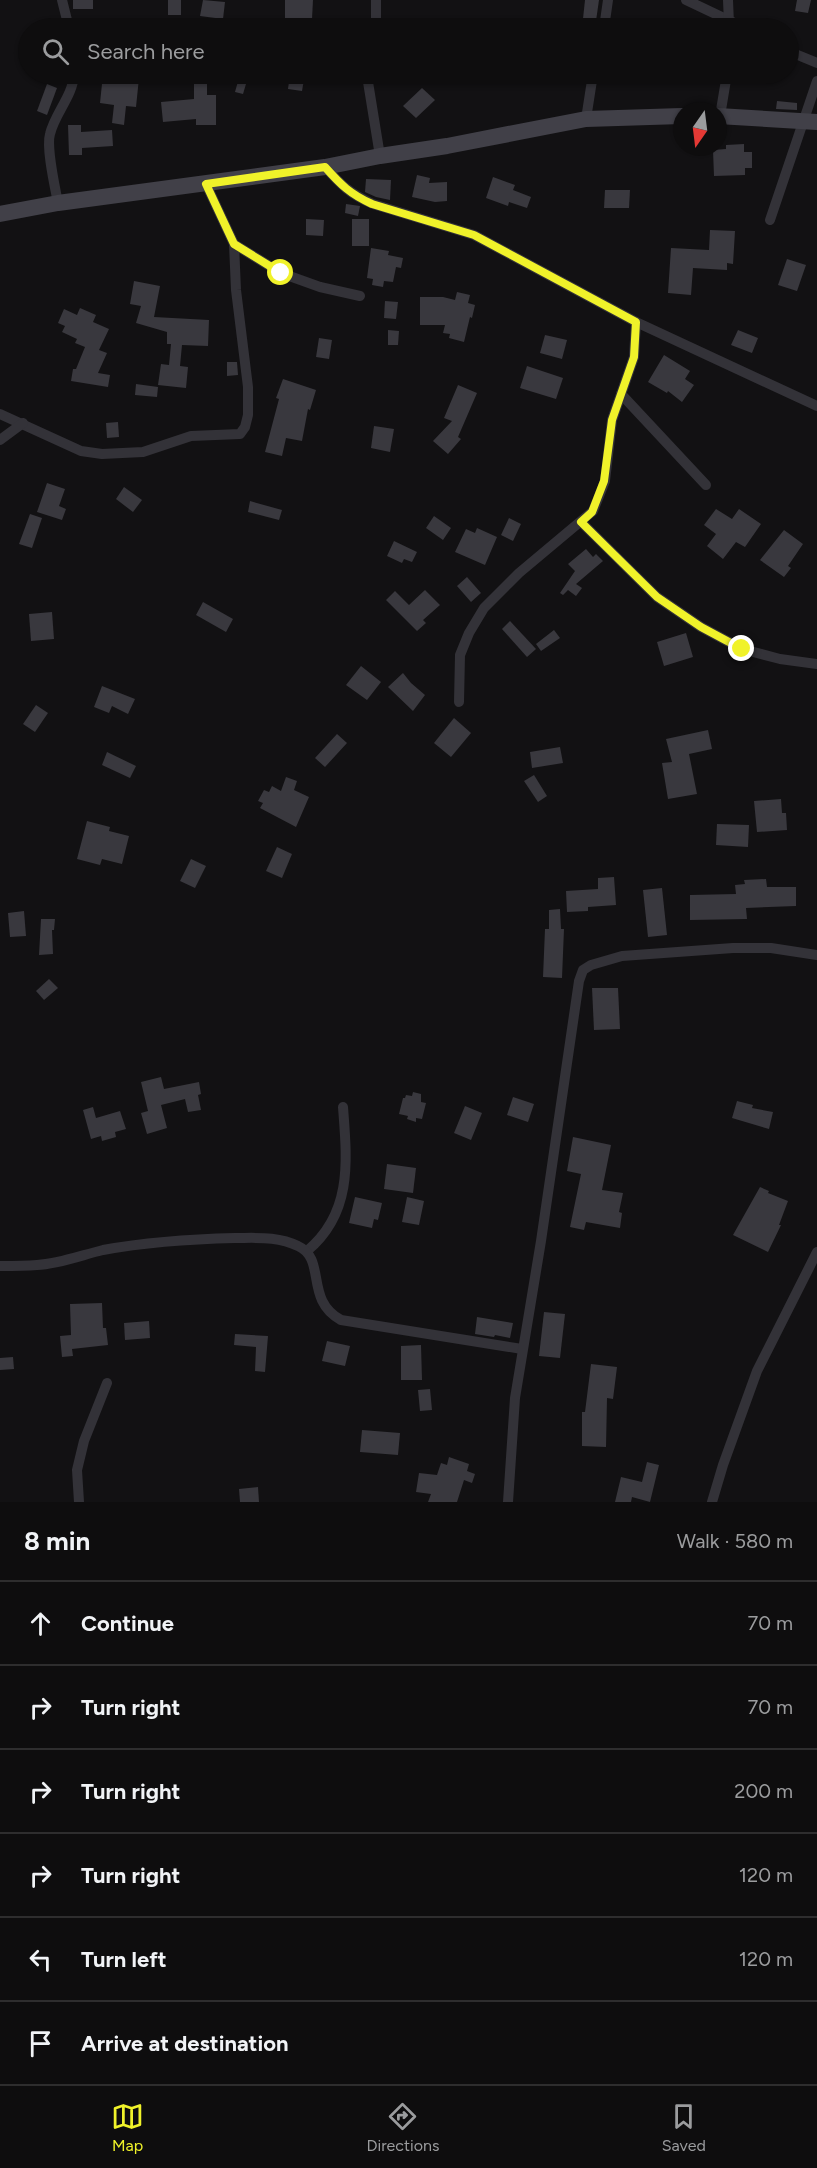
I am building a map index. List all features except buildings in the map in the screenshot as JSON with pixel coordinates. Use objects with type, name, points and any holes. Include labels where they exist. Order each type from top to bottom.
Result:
[{"type":"street","points":[[62,0],[66,18]]},
{"type":"street","points":[[376,0],[376,18]]},
{"type":"street","points":[[605,18],[608,0]]},
{"type":"street","points":[[686,0],[718,18]]},
{"type":"street","points":[[729,0],[729,18]]},
{"type":"street","points":[[799,55],[817,63]]},
{"type":"street","points":[[770,220],[810,122],[817,81]]},
{"type":"street","points":[[58,203],[49,137],[52,125],[67,98],[71,84]]},
{"type":"street","points":[[368,84],[380,156]]},
{"type":"street","points":[[586,119],[591,84]]},
{"type":"street","points":[[722,102],[725,84]]},
{"type":"street","points":[[0,214],[58,203],[325,167],[586,119],[673,116]]},
{"type":"street","points":[[727,117],[810,122]]},
{"type":"street","points":[[325,167],[343,188],[357,197],[372,204],[474,235],[636,322],[817,406]]},
{"type":"street","points":[[0,414],[81,451],[102,454],[143,452],[192,436],[240,434],[245,427],[248,415],[248,387],[236,290],[234,244],[206,184]]},
{"type":"street","points":[[234,244],[281,273],[320,287],[360,296]]},
{"type":"street","points":[[459,702],[460,655],[469,633],[484,608],[519,573],[592,512],[601,493],[612,420],[634,357],[636,322]]},
{"type":"street","points":[[621,394],[706,485]]},
{"type":"street","points":[[0,440],[23,423]]},
{"type":"street","points":[[581,522],[657,597],[701,627],[742,649],[817,664]]},
{"type":"street","points":[[508,1502],[515,1398],[522,1349],[541,1241],[579,981],[584,970],[591,964],[622,956],[733,948],[771,948],[817,955]]},
{"type":"street","points":[[307,1251],[326,1231],[344,1190],[347,1160],[343,1107]]},
{"type":"street","points":[[0,1266],[39,1265],[105,1250],[192,1239],[272,1238],[297,1245],[307,1251],[312,1260],[320,1299],[331,1314],[341,1320],[522,1349]]},
{"type":"street","points":[[712,1502],[723,1464],[757,1371],[817,1252]]},
{"type":"street","points":[[79,1502],[77,1470],[84,1441],[107,1383]]},
{"type":"route","points":[[281,273],[234,244],[206,184],[325,167],[343,188],[357,197],[372,204],[474,235],[636,322],[634,357],[612,420],[601,493],[592,512],[581,522],[657,597],[701,627],[742,649]]}]
